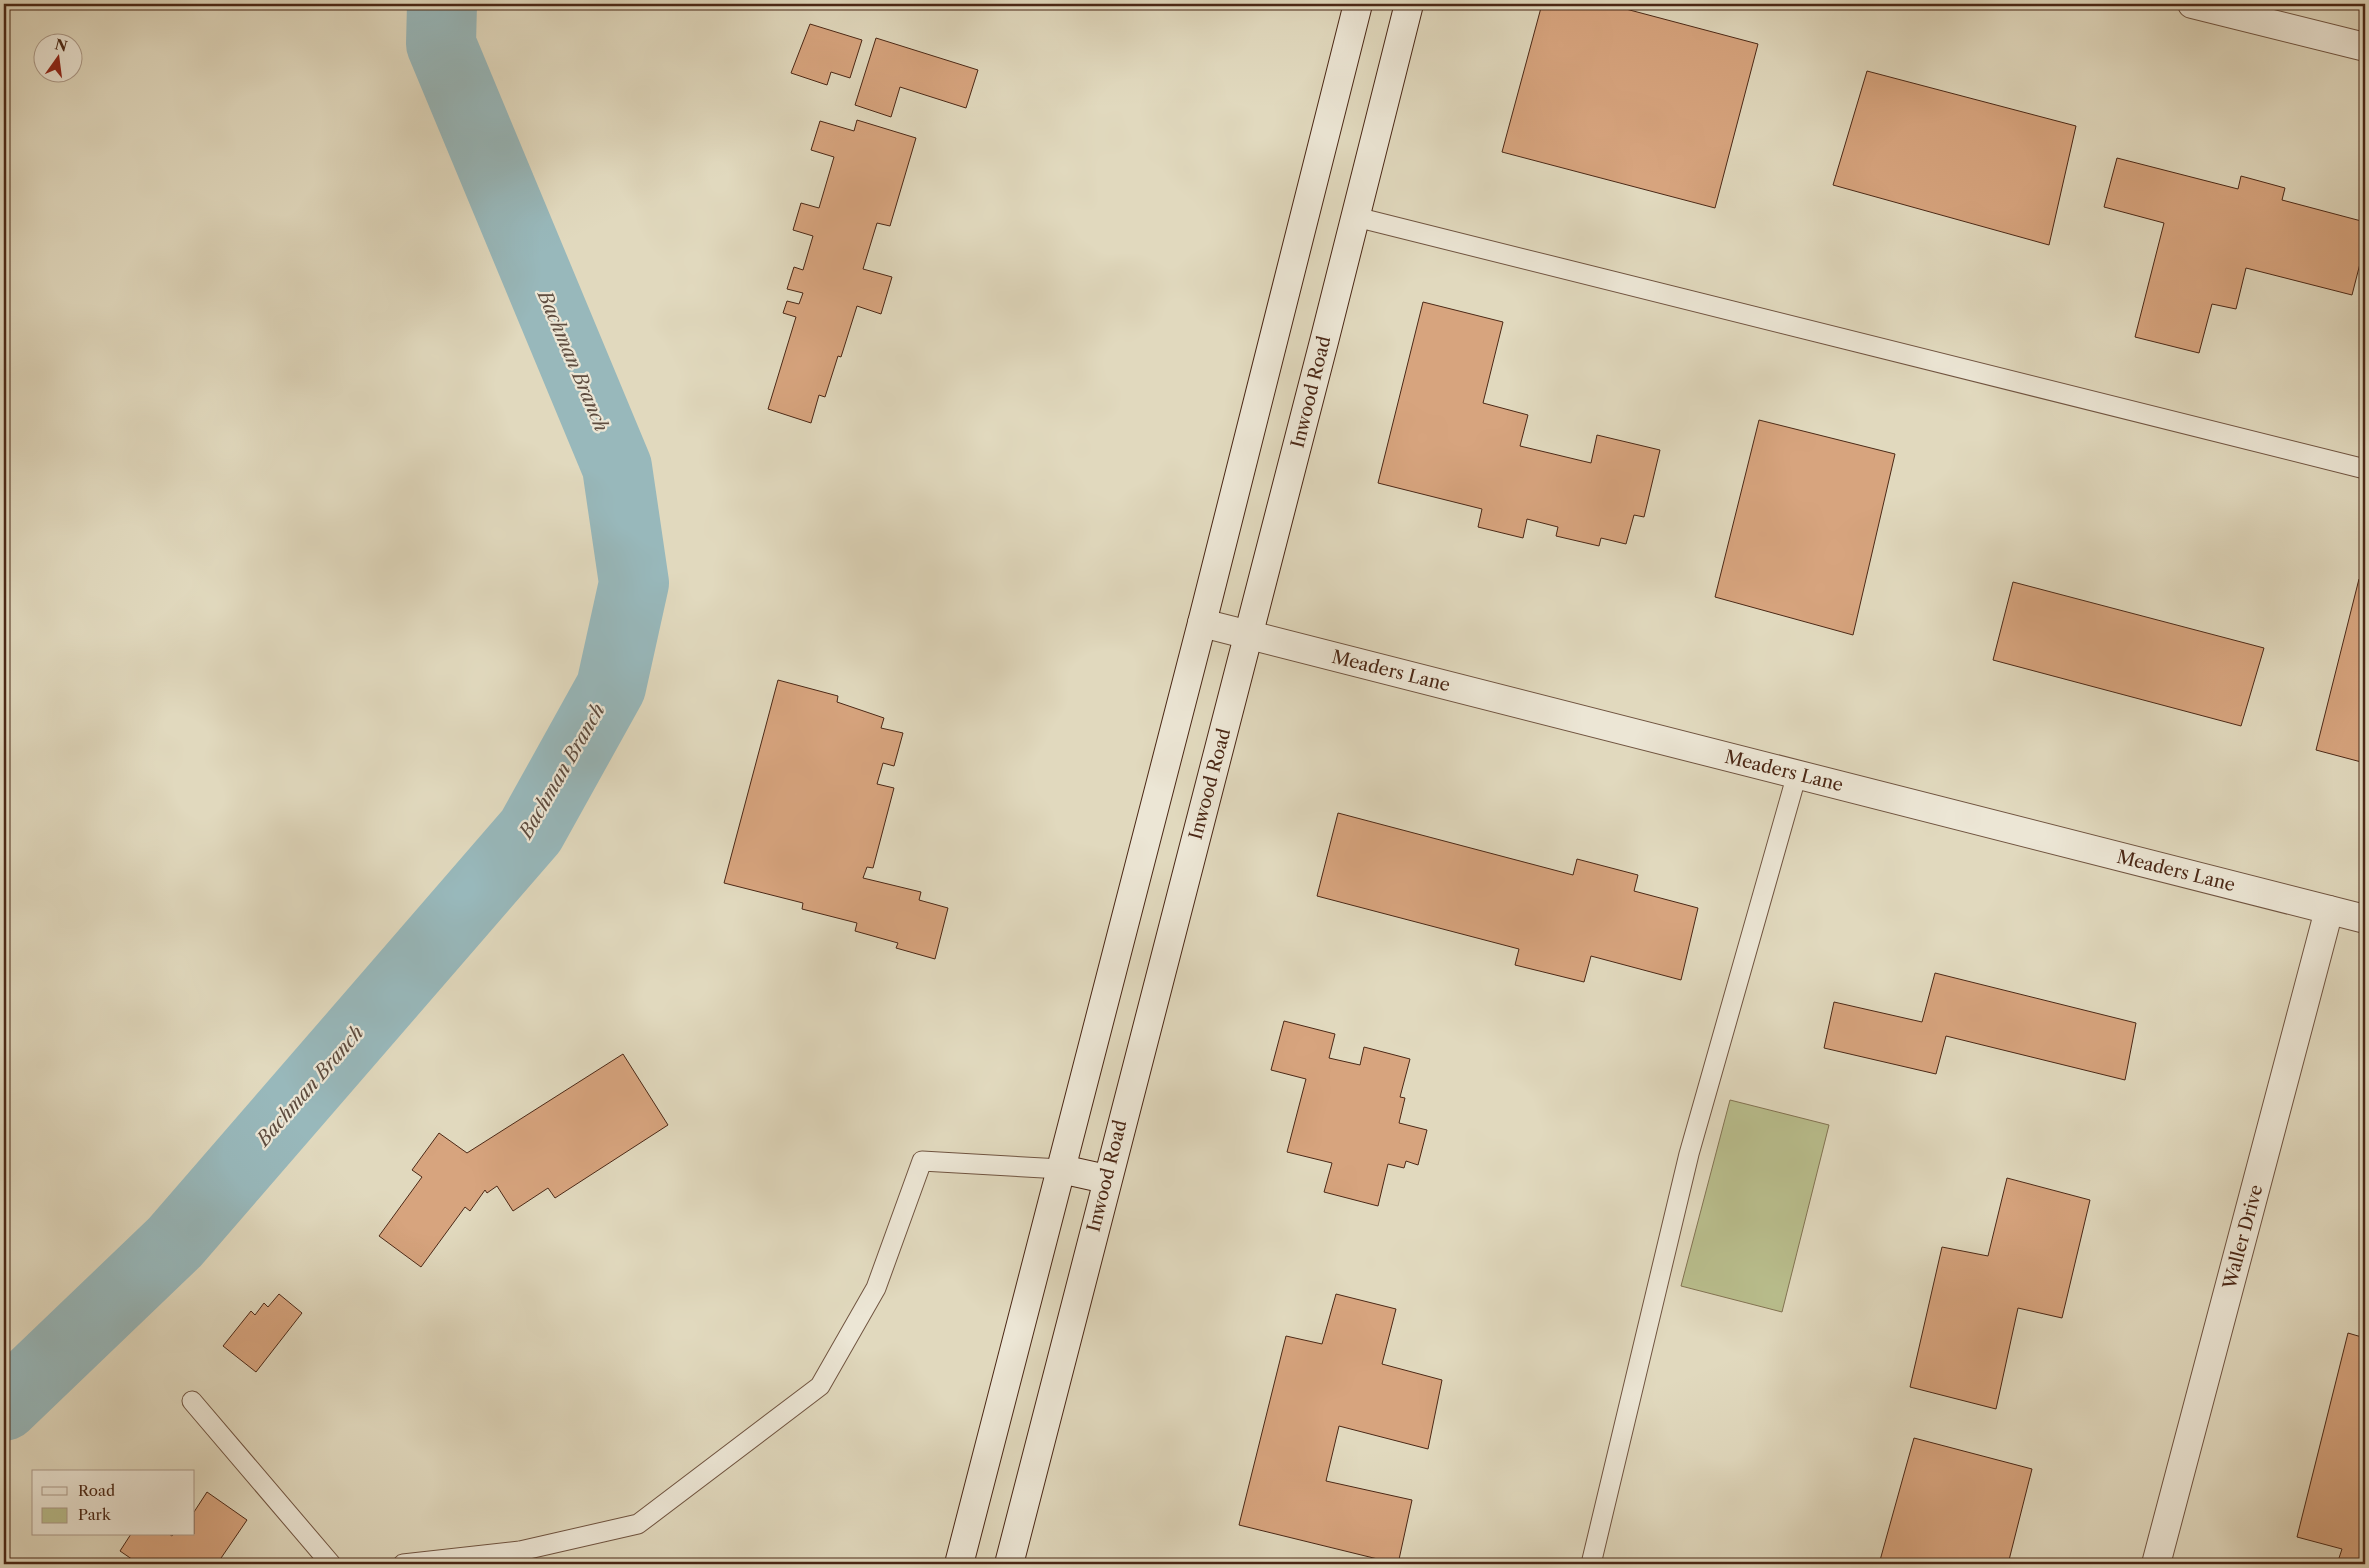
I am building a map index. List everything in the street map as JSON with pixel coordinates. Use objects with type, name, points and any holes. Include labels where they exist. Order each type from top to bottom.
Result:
[{"type":"main road","points":[[959,1564],[1202,623],[1358,4]]},
{"type":"main road","name":"Inwood Road","points":[[1009,1564],[1106,1179],[1249,635],[1409,4]]},
{"type":"main road","points":[[2192,4],[2365,47]]},
{"type":"main road","name":"Meaders Lane","points":[[1202,623],[2365,919]]},
{"type":"main road","name":"Waller Drive","points":[[2156,1564],[2328,910]]},
{"type":"main road","points":[[1061,1169],[1106,1179]]},
{"type":"lane","points":[[1356,217],[2365,469]]},
{"type":"lane","points":[[1591,1564],[1689,1154],[1797,774]]},
{"type":"lane","points":[[404,1564],[520,1551],[638,1524],[820,1386],[876,1288],[922,1161],[1061,1169]]},
{"type":"lane","points":[[192,1401],[332,1564]]},
{"type":"green space","points":[[1730,1100],[1829,1125],[1782,1312],[1681,1286]]},
{"type":"building","points":[[1542,4],[1607,4],[1758,44],[1715,208],[1502,152]]},
{"type":"building","points":[[810,24],[862,40],[850,78],[831,72],[827,85],[791,73]]},
{"type":"building","points":[[876,38],[978,70],[966,108],[900,87],[891,117],[855,105]]},
{"type":"building","points":[[1867,71],[2076,126],[2049,245],[1833,185]]},
{"type":"building","points":[[857,120],[916,138],[890,226],[877,223],[863,269],[892,277],[881,314],[857,306],[841,357],[838,356],[825,397],[819,395],[811,423],[768,409],[796,317],[783,313],[787,301],[799,304],[803,293],[787,289],[794,267],[803,270],[813,236],[793,230],[801,203],[819,208],[834,157],[811,150],[820,121],[854,131]]},
{"type":"building","points":[[2117,158],[2238,189],[2241,176],[2285,188],[2282,200],[2365,222],[2365,244],[2352,295],[2246,268],[2236,309],[2212,304],[2199,353],[2135,337],[2164,223],[2104,207]]},
{"type":"building","points":[[1423,302],[1503,322],[1483,403],[1528,415],[1520,446],[1591,463],[1597,435],[1660,450],[1644,517],[1634,515],[1626,544],[1601,538],[1599,546],[1556,536],[1558,527],[1527,519],[1523,538],[1478,527],[1482,509],[1378,483]]},
{"type":"building","points":[[1759,420],[1895,454],[1853,635],[1715,597]]},
{"type":"building","points":[[2359,579],[2365,581],[2365,763],[2316,750]]},
{"type":"building","points":[[2013,582],[2264,648],[2241,726],[1993,660]]},
{"type":"building","points":[[778,680],[838,696],[837,702],[884,718],[881,728],[903,733],[894,766],[883,763],[877,784],[894,788],[873,868],[867,867],[863,878],[921,892],[919,900],[948,908],[935,959],[896,948],[898,943],[855,931],[857,923],[802,909],[803,903],[724,883]]},
{"type":"building","points":[[1338,813],[1573,875],[1577,859],[1638,875],[1634,891],[1698,908],[1681,980],[1591,956],[1584,982],[1515,965],[1519,949],[1317,896]]},
{"type":"building","points":[[1935,973],[2136,1023],[2125,1080],[1946,1036],[1936,1074],[1824,1048],[1834,1002],[1922,1022]]},
{"type":"building","points":[[1284,1021],[1335,1034],[1329,1058],[1360,1065],[1364,1047],[1410,1059],[1400,1097],[1405,1098],[1399,1123],[1427,1130],[1418,1165],[1406,1161],[1404,1168],[1388,1164],[1378,1206],[1324,1192],[1332,1163],[1287,1152],[1306,1079],[1271,1070]]},
{"type":"building","points":[[623,1054],[668,1125],[555,1198],[548,1188],[513,1211],[497,1186],[487,1193],[485,1190],[470,1211],[465,1207],[421,1267],[379,1236],[422,1177],[412,1170],[439,1133],[467,1153]]},
{"type":"building","points":[[2007,1178],[2090,1200],[2062,1318],[2018,1308],[1996,1409],[1910,1387],[1942,1247],[1988,1256]]},
{"type":"building","points":[[279,1294],[302,1313],[256,1372],[223,1346],[251,1311],[255,1315],[264,1303],[268,1307]]},
{"type":"building","points":[[1336,1294],[1396,1309],[1382,1364],[1442,1380],[1428,1449],[1339,1426],[1326,1481],[1412,1500],[1398,1564],[1239,1525],[1286,1336],[1322,1344]]},
{"type":"building","points":[[2348,1333],[2365,1338],[2365,1564],[2337,1564],[2342,1549],[2297,1537]]},
{"type":"building","points":[[1914,1438],[2032,1469],[2008,1564],[1879,1564]]},
{"type":"building","points":[[207,1492],[247,1520],[217,1564],[139,1564],[120,1551],[130,1536],[195,1536],[195,1510]]},
{"type":"waterway","name":"Bachman Branch","points":[[4,1406],[175,1242],[531,831],[611,687],[634,583],[617,467],[441,44],[442,4]]}]
